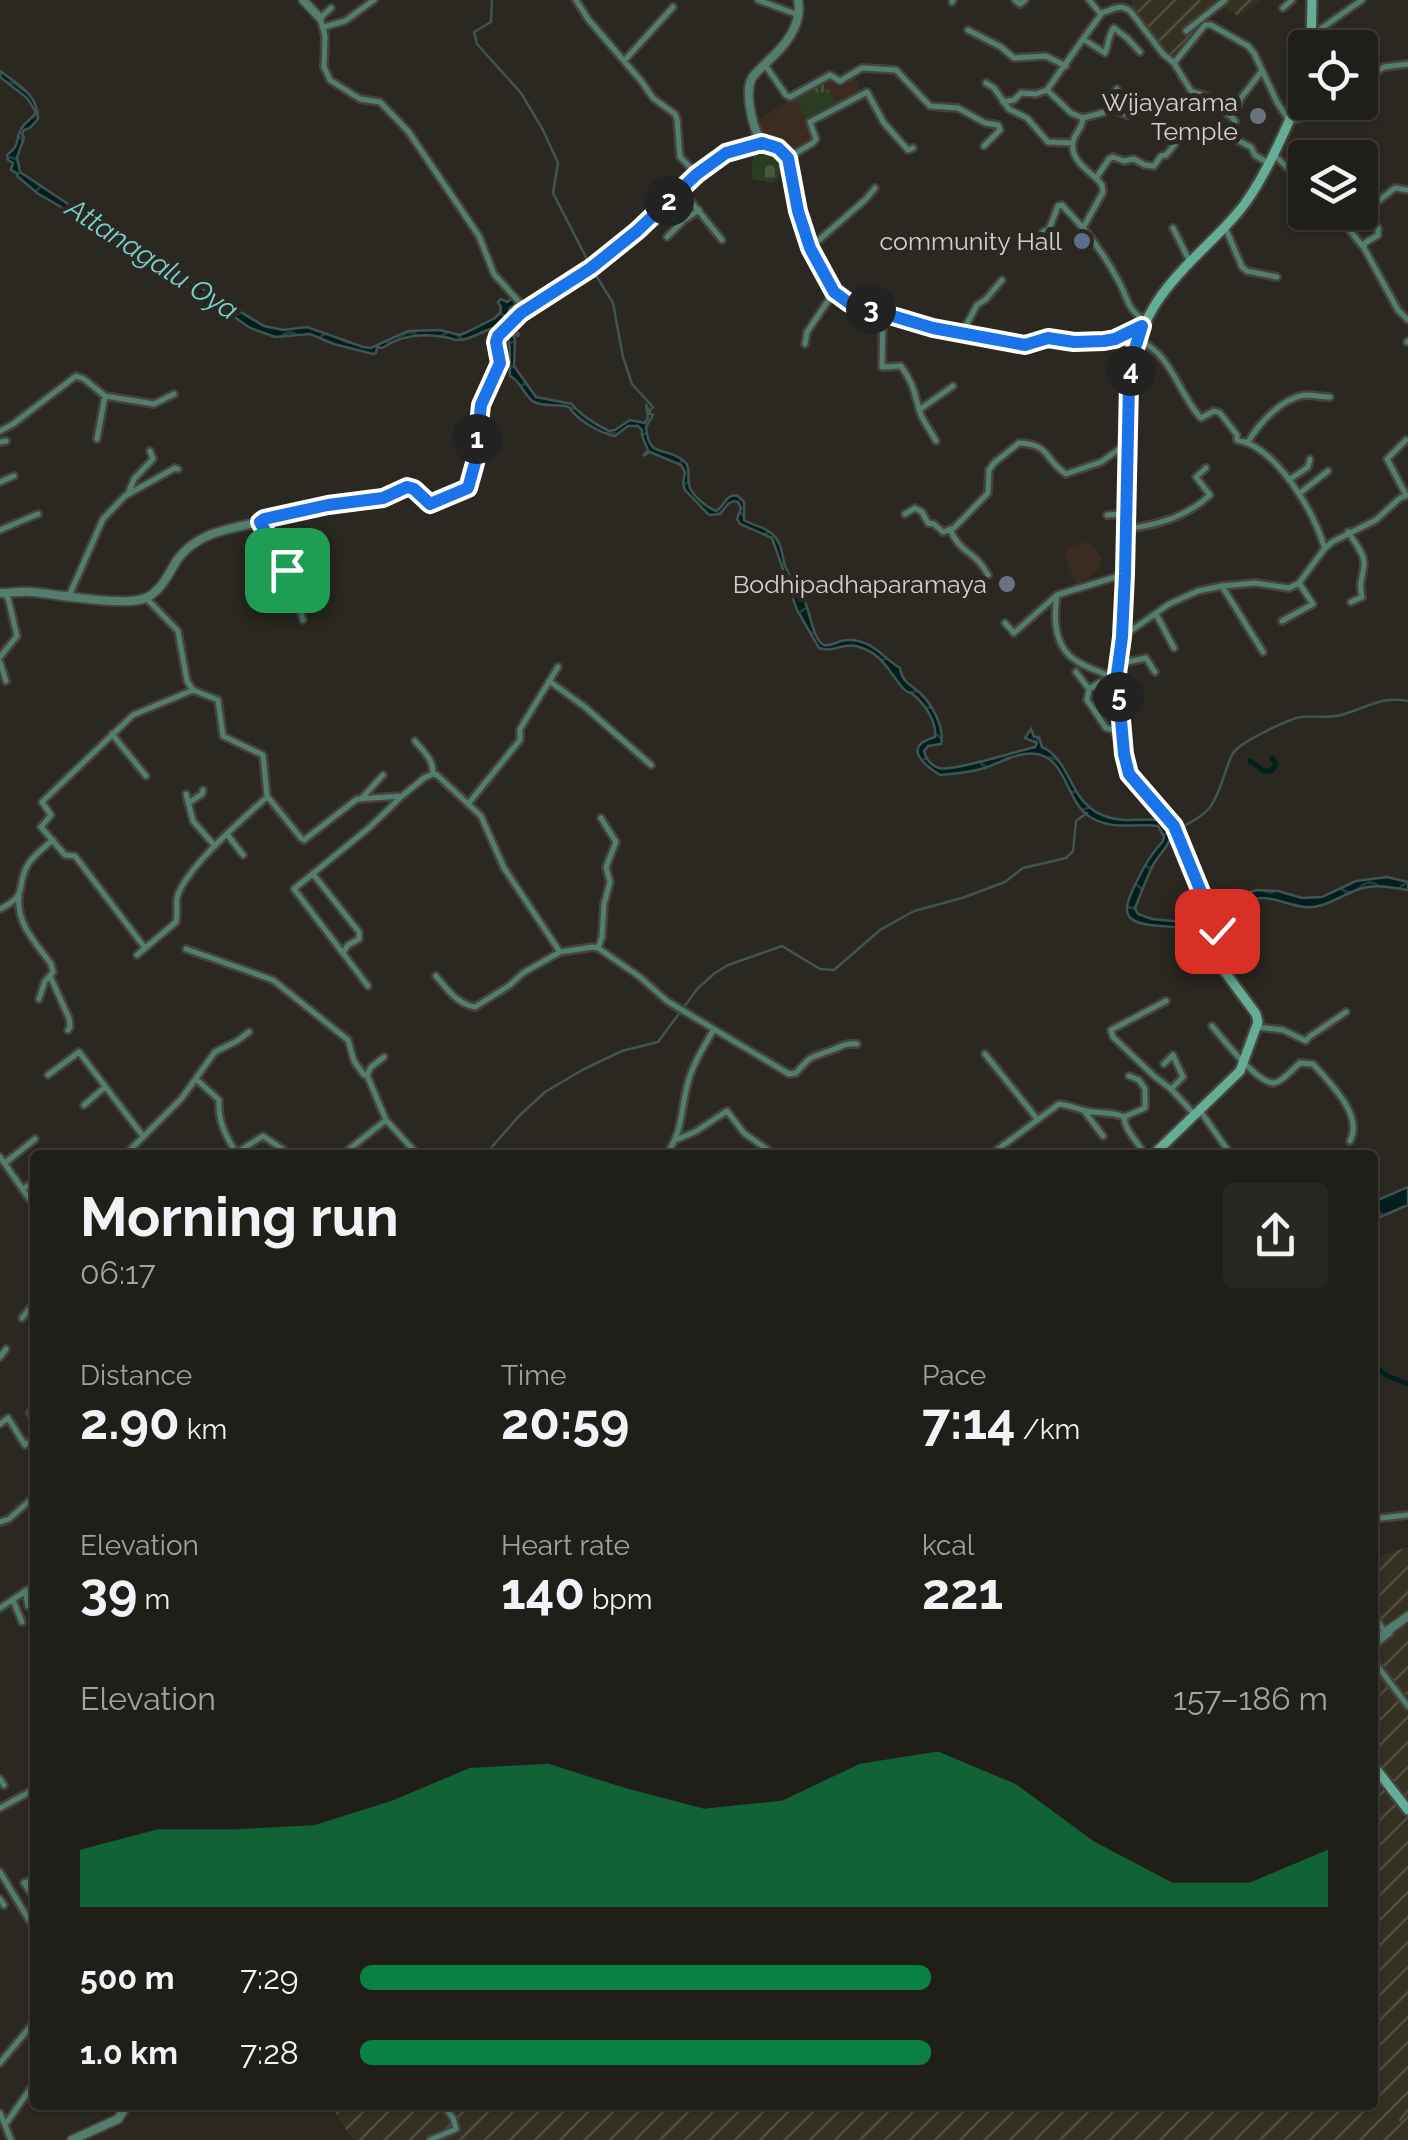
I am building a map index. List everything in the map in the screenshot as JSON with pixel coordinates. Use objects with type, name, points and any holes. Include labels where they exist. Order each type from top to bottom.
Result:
[{"type":"main road","points":[[1312,0],[1312,30]]},
{"type":"main road","points":[[1158,1150],[1240,1071],[1258,1022],[1226,972],[1217,931],[1174,826],[1129,774],[1115,672],[1122,637],[1129,384],[1137,340],[1158,298],[1245,204],[1289,121]]},
{"type":"main road","points":[[1378,1772],[1408,1810]]},
{"type":"street","points":[[303,0],[322,23]]},
{"type":"street","points":[[322,23],[344,21],[374,0]]},
{"type":"street","points":[[576,0],[653,98],[675,114],[680,158],[697,174]]},
{"type":"street","points":[[758,0],[798,16]]},
{"type":"street","points":[[762,143],[756,134],[749,95],[752,78],[783,47],[798,16],[798,0]]},
{"type":"street","points":[[1015,0],[1020,4],[1025,0]]},
{"type":"street","points":[[1088,0],[1102,14]]},
{"type":"street","points":[[1186,31],[1225,0]]},
{"type":"street","points":[[1283,8],[1292,0]]},
{"type":"street","points":[[1319,30],[1362,0]]},
{"type":"street","points":[[1002,102],[1014,100],[1022,92],[1036,94],[1047,90],[1102,14],[1126,3],[1190,90],[1208,97],[1233,118]]},
{"type":"street","points":[[624,61],[674,7]]},
{"type":"street","points":[[331,8],[322,23],[324,67],[330,80],[360,98],[380,102],[408,130],[479,236],[494,274],[521,304],[521,313]]},
{"type":"street","points":[[1174,64],[1200,29],[1211,25],[1254,53],[1289,121]]},
{"type":"street","points":[[1083,39],[1104,52],[1114,28],[1140,52]]},
{"type":"street","points":[[968,30],[1014,58],[1046,56],[1066,66]]},
{"type":"street","points":[[1378,71],[1408,64]]},
{"type":"street","points":[[765,65],[790,97],[830,75],[840,81],[862,68],[896,70],[930,106],[958,108],[985,123],[998,125],[1000,130],[984,146]]},
{"type":"street","points":[[1262,71],[1241,98],[1231,137],[1251,148],[1255,155],[1280,158],[1288,169]]},
{"type":"street","points":[[986,83],[1048,142],[1072,144]]},
{"type":"street","points":[[1047,90],[1071,113],[1083,118],[1113,110],[1128,115],[1140,104],[1156,107]]},
{"type":"street","points":[[1113,110],[1109,100],[1117,90]]},
{"type":"street","points":[[788,158],[816,139],[810,122],[867,92],[884,123],[908,150],[913,148]]},
{"type":"street","points":[[1083,118],[1083,126],[1072,144],[1074,156],[1096,178],[1103,192],[1083,228]]},
{"type":"street","points":[[4,596],[25,592],[139,600],[147,598],[166,580],[189,546],[210,534],[328,505],[383,498],[407,487],[430,504],[468,488],[475,463],[481,405],[500,363],[498,336],[521,313],[591,268],[726,153],[762,143],[778,148],[788,158],[810,248],[834,292],[849,303],[933,328],[1025,345],[1048,338],[1074,342],[1115,339],[1144,323],[1134,314],[1098,246],[1062,205],[1058,206],[1049,229],[1042,232]]},
{"type":"street","points":[[1096,178],[1113,157],[1154,166],[1175,144]]},
{"type":"street","points":[[810,248],[875,188]]},
{"type":"street","points":[[1364,248],[1378,235],[1368,209],[1396,188],[1408,190]]},
{"type":"street","points":[[682,189],[722,240]]},
{"type":"street","points":[[668,237],[699,210]]},
{"type":"street","points":[[1225,227],[1242,268],[1277,277]]},
{"type":"street","points":[[1173,228],[1190,262]]},
{"type":"street","points":[[1349,230],[1408,320]]},
{"type":"street","points":[[962,333],[977,305],[1002,280]]},
{"type":"street","points":[[805,344],[807,332],[834,292]]},
{"type":"street","points":[[883,312],[882,367],[901,366],[936,441]]},
{"type":"street","points":[[1137,340],[1164,360],[1201,418],[1220,412],[1237,440],[1248,442],[1266,455],[1289,480],[1304,498],[1325,548]]},
{"type":"street","points":[[0,431],[76,376],[106,396],[154,404],[174,394]]},
{"type":"street","points":[[919,410],[953,386]]},
{"type":"street","points":[[1248,442],[1256,427],[1281,406],[1302,395],[1330,397]]},
{"type":"street","points":[[98,439],[106,396]]},
{"type":"street","points":[[1122,637],[1169,604],[1198,590],[1256,583],[1282,588],[1298,583],[1325,548],[1376,520],[1407,495],[1386,459],[1406,440]]},
{"type":"street","points":[[904,514],[915,508],[928,523],[948,532],[988,493],[988,470],[994,462],[1019,443],[1042,448],[1066,474],[1102,462],[1127,444]]},
{"type":"street","points":[[128,494],[134,479],[153,459],[150,451]]},
{"type":"street","points":[[1289,480],[1308,467],[1310,459]]},
{"type":"street","points":[[69,596],[102,519],[128,494],[175,468],[178,470]]},
{"type":"street","points":[[1126,529],[1170,521],[1203,502],[1210,495],[1196,477],[1206,468]]},
{"type":"street","points":[[1300,494],[1328,471]]},
{"type":"street","points":[[0,482],[14,476]]},
{"type":"street","points":[[0,530],[38,514]]},
{"type":"street","points":[[1107,515],[1126,515]]},
{"type":"street","points":[[260,522],[291,579],[303,620]]},
{"type":"street","points":[[950,529],[958,546],[974,555],[988,575]]},
{"type":"street","points":[[1348,532],[1364,563],[1358,584],[1362,597],[1351,602]]},
{"type":"street","points":[[1004,623],[1014,633],[1057,596],[1125,574]]},
{"type":"street","points":[[1282,621],[1313,604],[1298,583]]},
{"type":"street","points":[[1222,586],[1263,652]]},
{"type":"street","points":[[0,609],[4,596]]},
{"type":"street","points":[[4,596],[18,636],[0,659],[6,681]]},
{"type":"street","points":[[1057,596],[1054,614],[1062,648],[1076,661],[1115,672]]},
{"type":"street","points":[[147,598],[178,630],[187,681],[193,690],[218,700],[225,739],[264,755],[267,796],[304,840],[362,798],[383,774]]},
{"type":"street","points":[[1156,614],[1174,648]]},
{"type":"street","points":[[1122,737],[1106,728],[1087,700],[1089,689],[1146,658],[1155,672]]},
{"type":"street","points":[[468,804],[520,740],[520,729],[558,667]]},
{"type":"street","points":[[1076,672],[1089,689]]},
{"type":"street","points":[[549,680],[652,765]]},
{"type":"street","points":[[145,948],[75,856],[65,855],[41,826],[51,815],[42,802],[133,715],[193,690]]},
{"type":"street","points":[[112,734],[146,776]]},
{"type":"street","points":[[415,741],[431,760],[433,774]]},
{"type":"street","points":[[368,986],[294,889],[433,774],[484,822],[504,868],[560,952]]},
{"type":"street","points":[[188,805],[203,790]]},
{"type":"street","points":[[186,794],[194,821],[215,846]]},
{"type":"street","points":[[137,956],[176,922],[180,892],[200,861],[267,796]]},
{"type":"street","points":[[362,798],[402,796]]},
{"type":"street","points":[[598,948],[610,882],[606,866],[616,842],[601,818]]},
{"type":"street","points":[[227,834],[244,855]]},
{"type":"street","points":[[38,999],[44,981],[53,972],[22,925],[19,896],[27,866],[53,840]]},
{"type":"street","points":[[313,874],[359,932],[360,939],[344,951]]},
{"type":"street","points":[[0,909],[19,896]]},
{"type":"street","points":[[436,976],[456,1000],[475,1007],[560,952],[593,947],[640,977],[667,1001],[789,1074],[796,1073],[809,1057],[819,1052],[844,1043],[857,1044]]},
{"type":"street","points":[[186,949],[273,980],[348,1040],[354,1061],[367,1075],[386,1120],[413,1150]]},
{"type":"street","points":[[50,976],[69,1018],[68,1030]]},
{"type":"street","points":[[1166,1001],[1111,1030],[1113,1037],[1196,1112],[1227,1150]]},
{"type":"street","points":[[1257,1026],[1283,1030],[1306,1041],[1346,1012]]},
{"type":"street","points":[[1212,1026],[1243,1064],[1274,1083],[1300,1063],[1312,1064],[1348,1110],[1354,1124],[1350,1140]]},
{"type":"street","points":[[670,1150],[678,1139],[692,1067],[714,1029]]},
{"type":"street","points":[[130,1150],[165,1117],[215,1052],[249,1032]]},
{"type":"street","points":[[48,1074],[79,1052],[143,1136]]},
{"type":"street","points":[[985,1054],[1038,1120]]},
{"type":"street","points":[[1164,1064],[1173,1056],[1183,1077],[1171,1090]]},
{"type":"street","points":[[367,1075],[384,1057]]},
{"type":"street","points":[[1124,1118],[1145,1108],[1145,1089],[1140,1080],[1128,1076]]},
{"type":"street","points":[[196,1078],[219,1100],[222,1128],[235,1150]]},
{"type":"street","points":[[84,1105],[105,1087]]},
{"type":"street","points":[[997,1150],[1059,1104],[1124,1118]]},
{"type":"street","points":[[1083,1110],[1103,1136]]},
{"type":"street","points":[[678,1139],[727,1111],[744,1133],[768,1150]]},
{"type":"street","points":[[1124,1118],[1124,1127],[1142,1150]]},
{"type":"street","points":[[348,1150],[386,1120]]},
{"type":"street","points":[[239,1150],[262,1136],[283,1150]]},
{"type":"street","points":[[30,1200],[1,1159],[35,1139]]},
{"type":"street","points":[[244,1146],[248,1150]]},
{"type":"street","points":[[23,1189],[30,1184]]},
{"type":"street","points":[[22,1318],[30,1308]]},
{"type":"street","points":[[0,1357],[6,1349]]},
{"type":"street","points":[[0,1424],[8,1418],[25,1444],[30,1441]]},
{"type":"street","points":[[0,1522],[10,1519],[30,1501]]},
{"type":"street","points":[[1378,1518],[1408,1515]]},
{"type":"street","points":[[0,1608],[30,1589]]},
{"type":"street","points":[[26,1592],[28,1606]]},
{"type":"street","points":[[13,1600],[22,1622]]},
{"type":"street","points":[[1378,1640],[1408,1618]]},
{"type":"street","points":[[1378,1640],[1408,1618]]},
{"type":"street","points":[[1378,1622],[1386,1633]]},
{"type":"street","points":[[1378,1667],[1408,1706]]},
{"type":"street","points":[[0,1808],[30,1792]]},
{"type":"street","points":[[0,1872],[30,1922]]},
{"type":"street","points":[[0,2063],[30,2027]]},
{"type":"street","points":[[5,2125],[30,2089]]},
{"type":"street","points":[[72,2140],[118,2119],[124,2110]]},
{"type":"street","points":[[430,2140],[456,2129],[446,2110]]},
{"type":"street","points":[[0,2114],[11,2140]]},
{"type":"shaded area","points":[[1132,0],[1260,0],[1240,17],[1219,5],[1171,56],[1140,21],[1132,9]]},
{"type":"shaded area","points":[[854,74],[861,90],[808,122],[811,141],[788,153],[760,136],[758,119],[830,77],[840,83]]},
{"type":"shaded area","points":[[1081,543],[1089,543],[1102,559],[1100,568],[1091,576],[1075,583],[1065,555]]},
{"type":"shaded area","points":[[1408,1547],[1408,2140],[353,2140],[333,2110],[1378,2110],[1378,1556]]},
{"type":"green space","points":[[823,82],[836,104],[809,121],[795,99]]},
{"type":"green space","points":[[756,148],[772,151],[781,159],[783,170],[773,183],[753,179],[751,168]]},
{"type":"water","name":"Attanagalu Oya","points":[[0,71],[26,91],[37,110],[38,119],[22,134],[17,157],[20,172],[134,248],[264,326],[283,330],[307,327],[371,348],[408,331],[440,330],[460,335],[495,318],[500,313],[501,299],[512,299],[517,304],[510,308],[504,324],[519,334],[511,333],[515,339],[514,366],[536,397],[572,404],[609,431],[630,420],[645,423],[646,404],[653,415],[646,427],[651,444],[686,463],[695,496],[716,511],[730,497],[738,496],[744,502],[744,520],[775,537],[820,642],[827,645],[844,640],[870,646],[900,668],[905,680],[925,698],[941,731],[941,744],[928,746],[924,751],[931,763],[939,768],[957,767],[1035,747],[1037,743],[1025,738],[1031,729],[1093,810],[1115,819],[1156,820],[1169,825],[1170,839],[1148,876],[1135,908],[1138,914],[1193,923],[1221,913],[1257,890],[1302,898],[1322,897],[1356,881],[1387,877],[1408,882],[1408,890],[1368,887],[1313,907],[1260,898],[1221,923],[1201,929],[1148,925],[1131,919],[1127,908],[1132,890],[1163,841],[1158,826],[1115,825],[1090,817],[1076,802],[1055,764],[1037,754],[962,773],[940,775],[933,770],[918,755],[920,745],[935,737],[923,705],[883,662],[865,649],[851,645],[819,648],[797,610],[772,538],[740,524],[738,502],[728,504],[720,514],[709,515],[685,490],[681,465],[650,452],[643,456],[648,450],[638,426],[628,426],[615,436],[589,425],[569,407],[534,402],[510,376],[509,343],[499,327],[460,340],[412,336],[377,347],[373,354],[310,334],[275,337],[250,328],[37,193],[11,170],[13,163],[7,155],[36,112],[27,98],[0,77]]},
{"type":"water","points":[[1408,1187],[1408,1205],[1378,1218],[1378,1200]]},
{"type":"waterway","points":[[492,0],[491,22],[474,32],[477,44],[521,93],[543,130],[558,163],[553,193],[590,265]]},
{"type":"waterway","points":[[594,272],[613,303],[623,357],[632,384],[653,407],[649,412]]},
{"type":"waterway","points":[[1177,829],[1209,808],[1232,754],[1255,737],[1296,718],[1336,716],[1381,701],[1408,701]]},
{"type":"waterway","points":[[1250,761],[1264,771],[1271,771],[1276,765],[1272,758]]},
{"type":"waterway","points":[[489,1150],[545,1092],[622,1051],[658,1042],[698,988],[728,965],[782,946],[820,969],[834,970],[880,930],[914,911],[1005,882],[1023,868],[1066,858],[1073,851],[1076,821],[1087,813]]},
{"type":"waterway","points":[[1378,1369],[1408,1384]]},
{"type":"waterway","points":[[1400,2120],[1408,2110]]},
{"type":"place","name":"Wijayarama Temple","points":[[1258,116]]},
{"type":"place","name":"community Hall","points":[[1082,241]]},
{"type":"place","name":"Bodhipadhaparamaya","points":[[1007,584]]},
{"type":"route","points":[[287,570],[260,522],[264,519],[383,498],[400,488],[414,489],[430,504],[468,488],[475,463],[481,405],[500,363],[498,336],[521,313],[591,268],[726,153],[762,143],[778,148],[788,158],[810,248],[834,292],[849,303],[933,328],[1025,345],[1048,338],[1104,341],[1142,326],[1129,384],[1125,574],[1117,674],[1124,754],[1129,774],[1174,826],[1217,931]]}]
